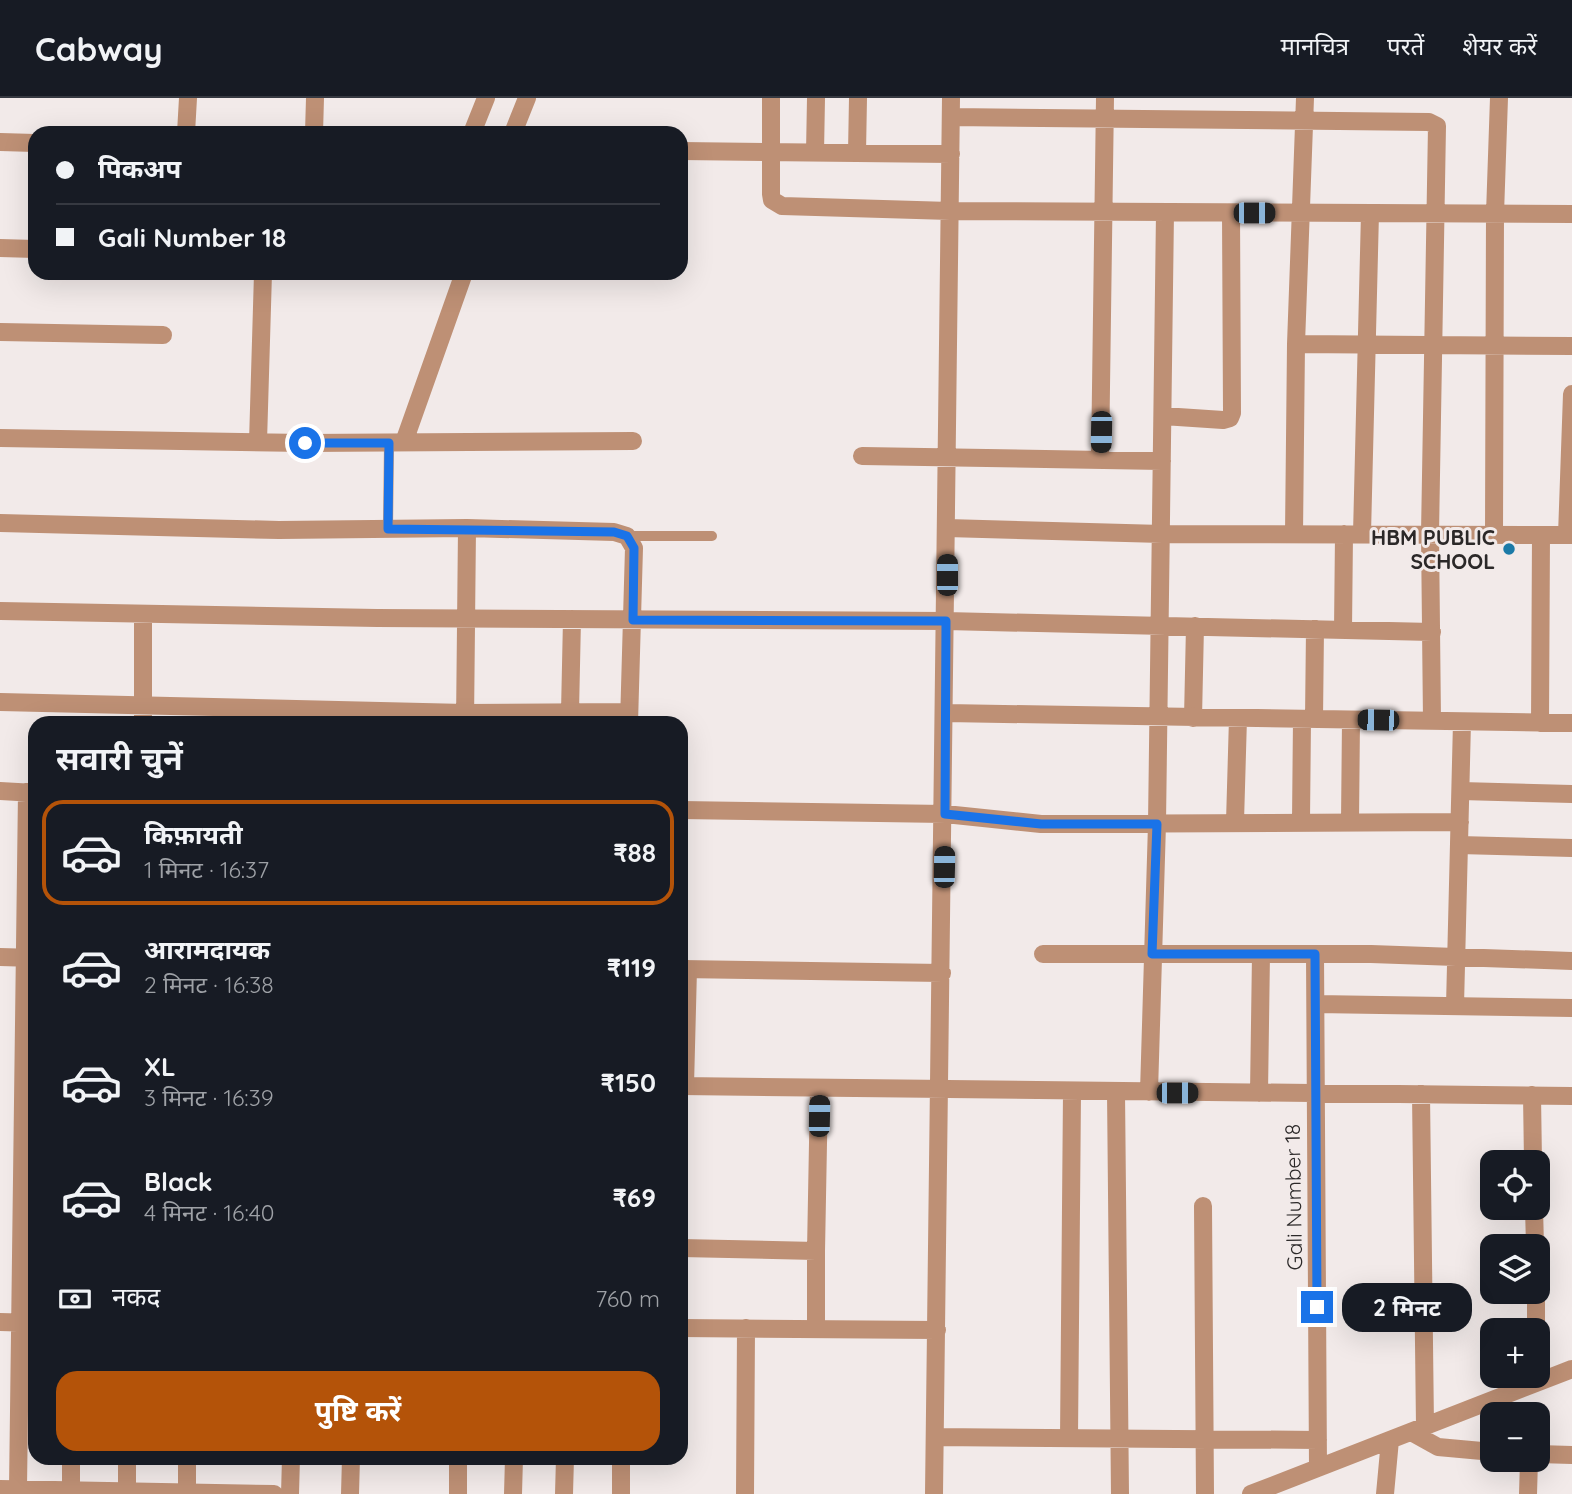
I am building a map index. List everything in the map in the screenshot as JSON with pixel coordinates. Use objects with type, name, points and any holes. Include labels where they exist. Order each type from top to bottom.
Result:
[{"type":"street","points":[[186,126],[188,98]]},
{"type":"street","points":[[314,126],[315,98]]},
{"type":"street","points":[[475,126],[486,98]]},
{"type":"street","points":[[516,126],[527,98]]},
{"type":"street","points":[[771,98],[769,152],[772,200],[782,206],[950,211],[1572,214]]},
{"type":"street","points":[[815,153],[816,98]]},
{"type":"street","points":[[857,153],[858,98]]},
{"type":"street","points":[[934,1494],[945,814],[951,98]]},
{"type":"street","points":[[1100,460],[1105,98]]},
{"type":"street","points":[[1294,534],[1296,344],[1305,98]]},
{"type":"street","points":[[1494,535],[1495,214],[1499,98]]},
{"type":"street","points":[[951,117],[1434,123],[1438,131],[1430,534],[1432,721]]},
{"type":"street","points":[[0,142],[28,142]]},
{"type":"street","points":[[688,151],[951,154]]},
{"type":"street","points":[[1149,1092],[1157,824],[1165,212]]},
{"type":"street","points":[[1163,416],[1223,419],[1230,418],[1232,413],[1231,213]]},
{"type":"street","points":[[1343,630],[1353,534],[1370,213]]},
{"type":"street","points":[[0,248],[28,249]]},
{"type":"street","points":[[258,442],[263,280]]},
{"type":"street","points":[[397,442],[461,280]]},
{"type":"street","points":[[0,332],[163,335]]},
{"type":"street","points":[[1296,344],[1572,346]]},
{"type":"street","points":[[947,528],[1162,534],[1570,535],[1572,394]]},
{"type":"street","points":[[0,438],[258,442],[633,441]]},
{"type":"street","points":[[862,456],[1162,461]]},
{"type":"street","points":[[0,523],[279,530],[467,528],[614,532],[627,536],[634,548],[629,716]]},
{"type":"street","points":[[465,716],[467,528]]},
{"type":"street","points":[[1540,723],[1541,535]]},
{"type":"street","points":[[0,611],[465,619],[946,621],[1432,632]]},
{"type":"street","points":[[143,614],[143,715]]},
{"type":"street","points":[[570,712],[572,619]]},
{"type":"street","points":[[1193,718],[1195,626]]},
{"type":"street","points":[[1301,821],[1315,629]]},
{"type":"street","points":[[0,702],[143,715],[250,716]]},
{"type":"street","points":[[500,716],[570,712],[617,716]]},
{"type":"street","points":[[946,713],[1572,723]]},
{"type":"street","points":[[1235,822],[1238,718]]},
{"type":"street","points":[[1350,822],[1351,720]]},
{"type":"street","points":[[1455,1006],[1462,722]]},
{"type":"street","points":[[0,791],[28,793]]},
{"type":"street","points":[[1461,791],[1572,794]]},
{"type":"street","points":[[688,810],[945,814],[1041,824],[1460,822]]},
{"type":"street","points":[[1460,845],[1572,848]]},
{"type":"street","points":[[1043,954],[1315,954],[1572,961]]},
{"type":"street","points":[[1259,1093],[1261,954]]},
{"type":"street","name":"Gali Number 18","points":[[1315,954],[1318,1468]]},
{"type":"street","points":[[0,957],[28,958]]},
{"type":"street","points":[[688,969],[942,974]]},
{"type":"street","points":[[1316,1004],[1572,1008]]},
{"type":"street","points":[[688,1086],[1572,1096]]},
{"type":"street","points":[[816,1329],[819,1088]]},
{"type":"street","points":[[1069,1438],[1072,1091]]},
{"type":"street","points":[[1116,1092],[1120,1494]]},
{"type":"street","points":[[1421,1094],[1418,1429],[1438,1447],[1480,1451]]},
{"type":"street","points":[[1532,1095],[1533,1150]]},
{"type":"street","points":[[1203,1206],[1205,1494]]},
{"type":"street","points":[[688,1248],[817,1251]]},
{"type":"street","points":[[0,1322],[28,1323],[9,1489],[274,1494]]},
{"type":"street","points":[[688,1328],[937,1330]]},
{"type":"street","points":[[745,1494],[746,1328]]},
{"type":"street","points":[[1550,1375],[1572,1369]]},
{"type":"street","points":[[1251,1494],[1288,1487],[1318,1468],[1516,1388]]},
{"type":"street","points":[[935,1437],[1318,1440]]},
{"type":"street","points":[[1385,1494],[1390,1440]]},
{"type":"street","points":[[1550,1454],[1572,1455]]},
{"type":"street","points":[[71,1465],[71,1492]]},
{"type":"street","points":[[127,1465],[127,1492]]},
{"type":"street","points":[[187,1465],[187,1493]]},
{"type":"street","points":[[290,1494],[291,1465]]},
{"type":"street","points":[[350,1494],[351,1465]]},
{"type":"street","points":[[458,1465],[458,1494]]},
{"type":"street","points":[[513,1494],[514,1465]]},
{"type":"street","points":[[564,1494],[565,1465]]},
{"type":"street","points":[[621,1465],[621,1494]]},
{"type":"street","points":[[1528,1494],[1529,1472]]},
{"type":"lane","points":[[388,529],[397,442]]},
{"type":"lane","points":[[627,536],[712,537]]},
{"type":"place","name":"HBM PUBLIC SCHOOL","points":[[1509,549]]},
{"type":"route","points":[[305,443],[389,443],[388,529],[614,532],[627,536],[634,548],[633,620],[946,621],[945,814],[1041,824],[1157,824],[1152,954],[1315,954],[1317,1307]]}]
